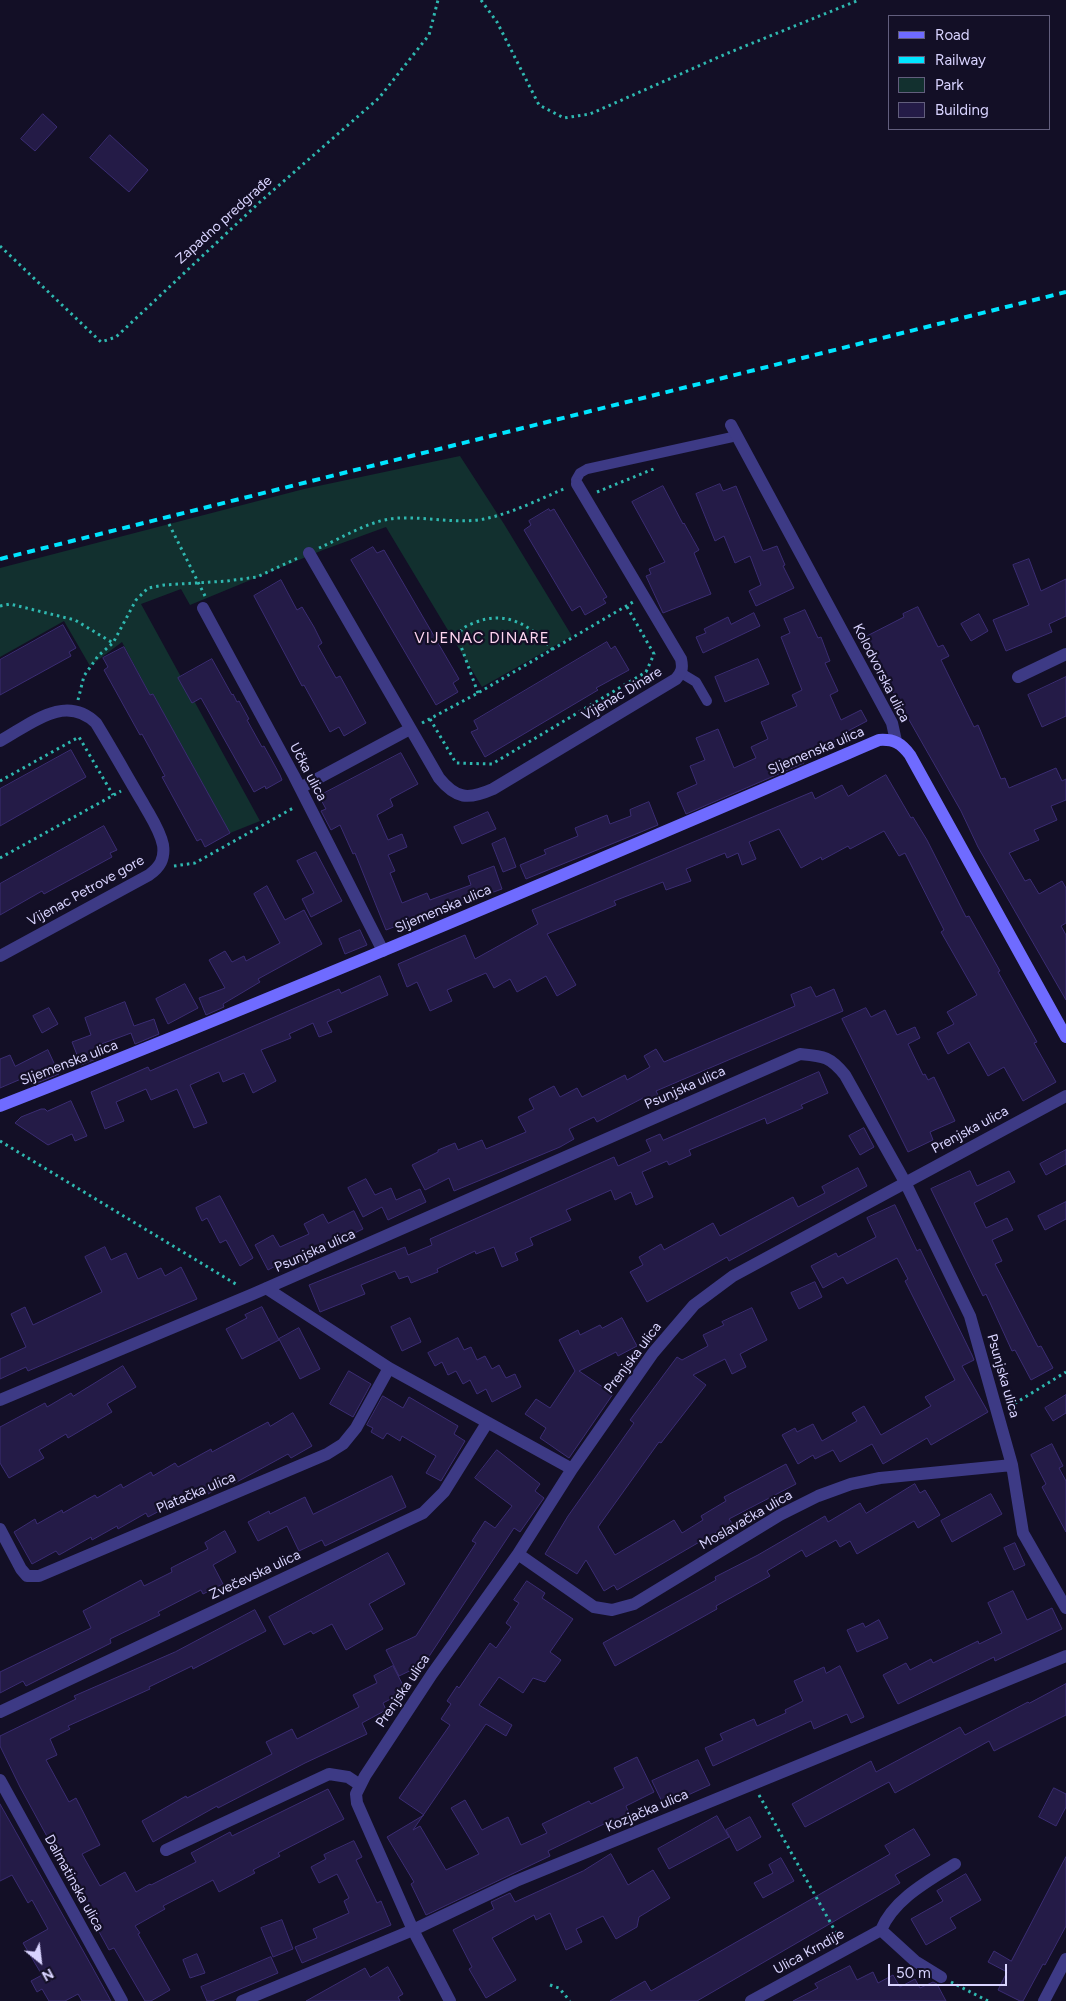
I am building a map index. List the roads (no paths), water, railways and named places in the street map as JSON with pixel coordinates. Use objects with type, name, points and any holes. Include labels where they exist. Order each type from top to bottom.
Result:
[{"type":"street","name":"Kolodvorska ulica","points":[[734,430],[892,723],[896,741],[910,755],[1066,1036]]},
{"type":"street","name":"Vijenac Dinare","points":[[309,553],[439,778],[447,788],[456,794],[468,797],[480,795],[676,679],[681,673],[681,659],[578,484]]},
{"type":"street","name":"Učka ulica","points":[[203,608],[307,800],[382,951]]},
{"type":"street","points":[[1018,676],[1066,654]]},
{"type":"street","name":"Vijenac Petrove gore","points":[[0,741],[53,712],[68,709],[79,710],[96,722],[159,833],[163,846],[163,858],[159,868],[0,956]]},
{"type":"street","points":[[300,788],[410,729]]},
{"type":"street","name":"Sljemenska ulica","points":[[0,1106],[152,1046],[382,951],[879,740],[888,739],[896,741]]},
{"type":"street","name":"Psunjska ulica","points":[[0,1400],[253,1294],[800,1054],[822,1056],[836,1063],[845,1075],[904,1182],[970,1316],[1012,1465],[1023,1533],[1066,1608]]},
{"type":"street","name":"Prenjska ulica","points":[[450,2001],[413,1930],[356,1803],[356,1794],[360,1784],[432,1674],[518,1554],[572,1469],[653,1353],[694,1305],[733,1276],[1066,1096]]},
{"type":"street","points":[[266,1288],[390,1368],[572,1469]]},
{"type":"street","name":"Platačka ulica","points":[[0,1528],[27,1576],[39,1576],[327,1454],[343,1444],[356,1428],[390,1368]]},
{"type":"street","name":"Zvečevska ulica","points":[[0,1712],[423,1512],[444,1492],[487,1423]]},
{"type":"street","name":"Moslavačka ulica","points":[[518,1554],[594,1608],[612,1610],[634,1604],[780,1515],[818,1496],[851,1484],[880,1478],[1012,1465]]},
{"type":"street","name":"Kozjačka ulica","points":[[242,2001],[413,1930],[516,1881],[1066,1656]]},
{"type":"street","points":[[166,1850],[329,1774],[348,1778],[360,1784]]},
{"type":"street","name":"Dalmatinska ulica","points":[[0,1780],[122,2001]]},
{"type":"street","name":"Ulica Krndije","points":[[751,2001],[881,1930],[897,1906],[921,1885],[955,1864]]},
{"type":"street","points":[[881,1930],[915,1961],[941,1977]]},
{"type":"street","points":[[1044,2001],[1066,1959]]},
{"type":"lane","points":[[578,484],[576,480],[580,473],[587,469],[734,430]]},
{"type":"lane","points":[[681,673],[696,682],[707,701]]},
{"type":"railway","points":[[0,559],[1066,292]]},
{"type":"district","name":"VIJENAC DINARE","points":[[482,639]]}]
